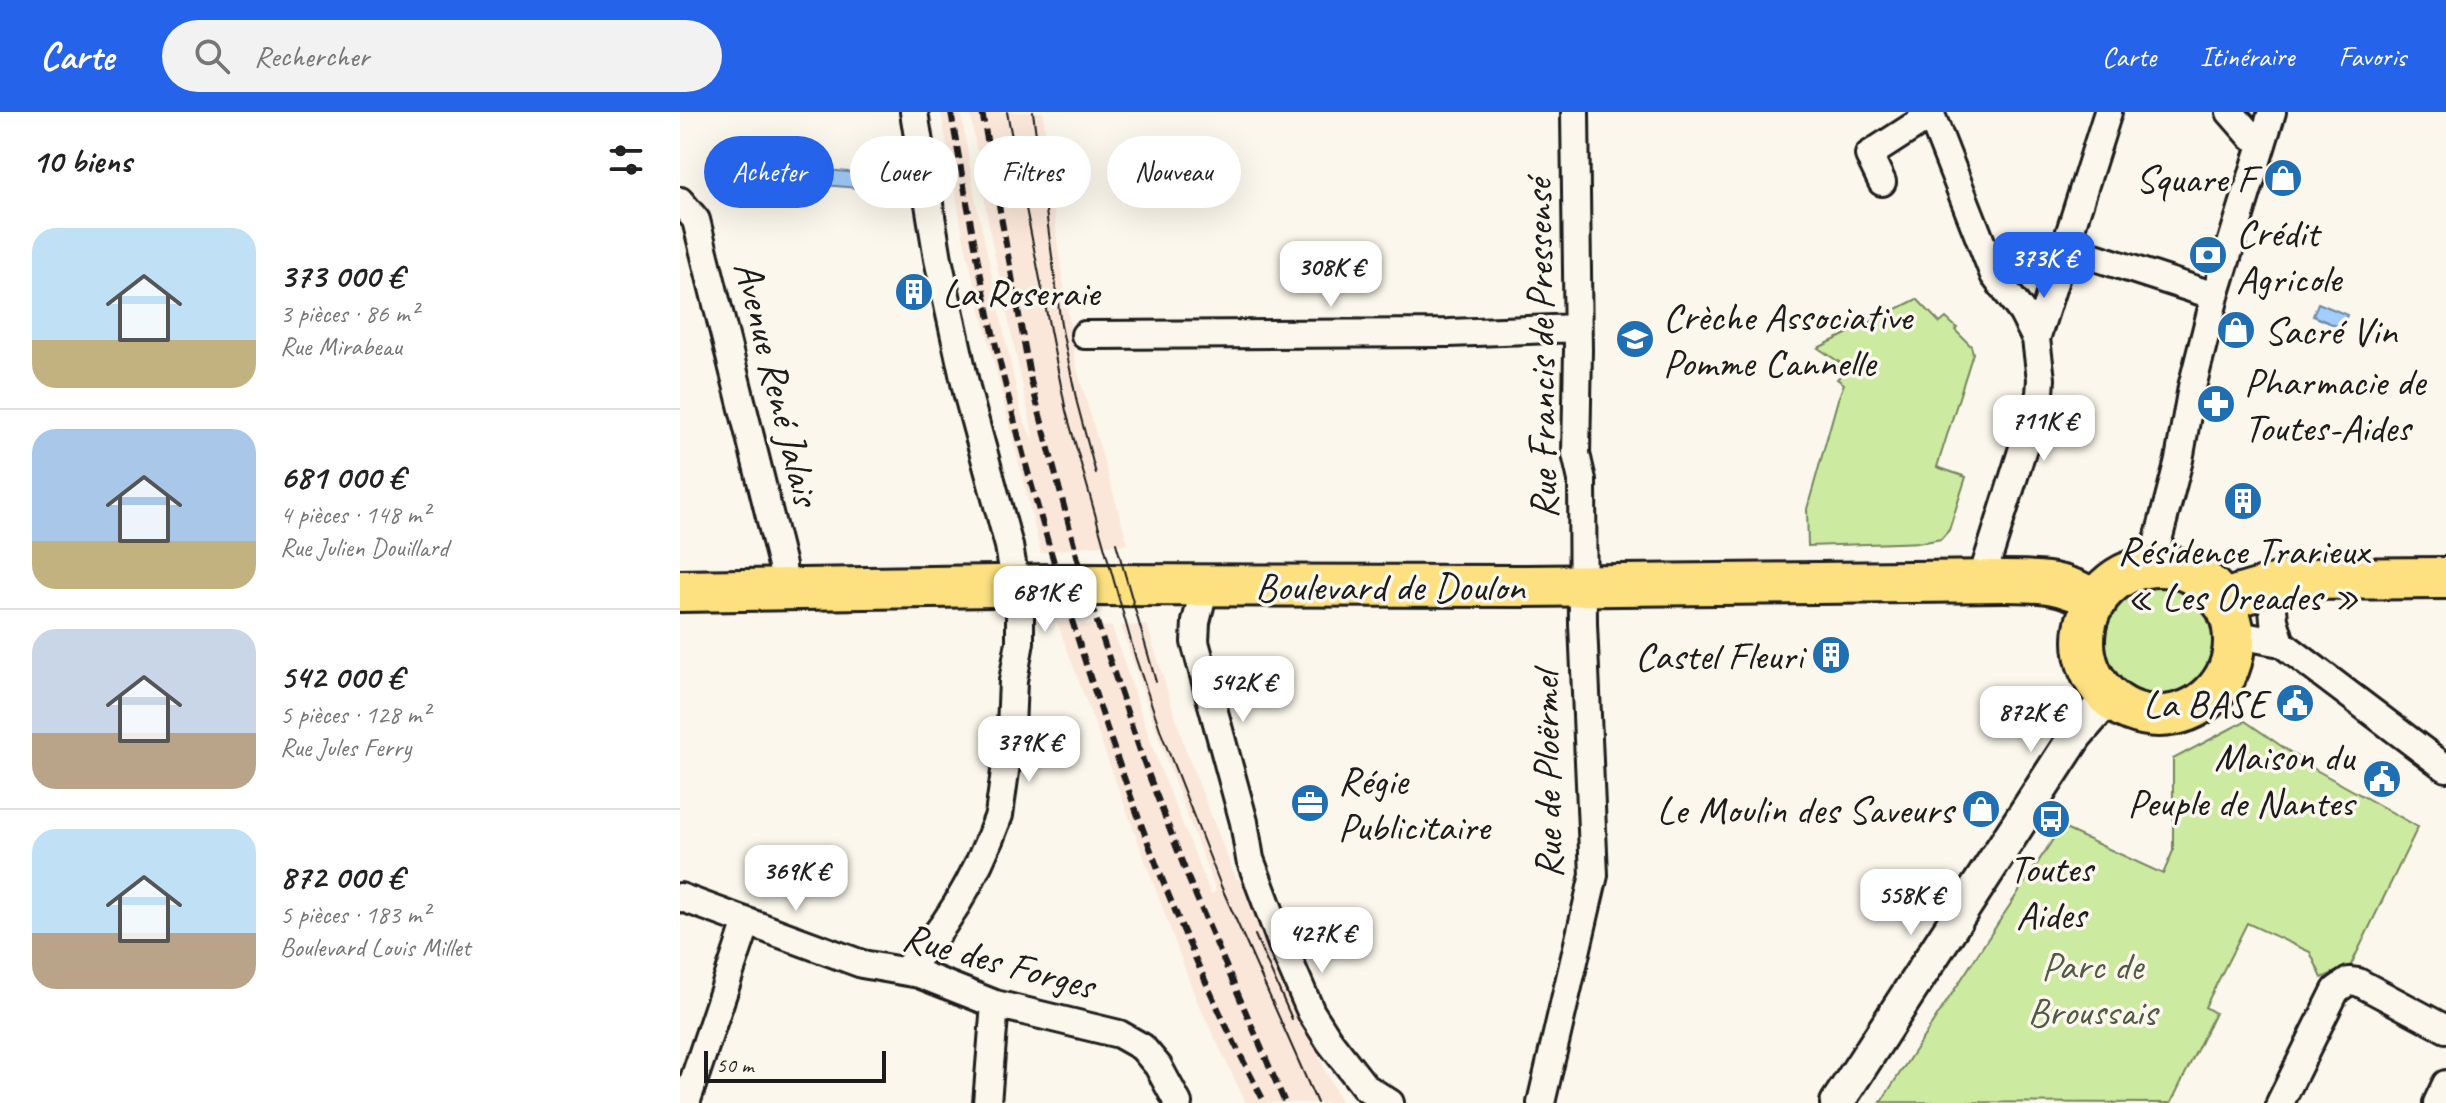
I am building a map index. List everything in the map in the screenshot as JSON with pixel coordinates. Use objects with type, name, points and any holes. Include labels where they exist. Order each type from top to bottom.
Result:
[{"type":"main road","points":[[2154,567],[2189,573],[2208,585],[2228,621],[2233,654],[2215,691],[2192,708],[2168,715],[2130,711],[2109,697],[2093,676],[2085,652],[2086,626],[2096,602],[2115,581],[2127,574],[2154,567]]},
{"type":"main road","points":[[2228,621],[2271,586],[2295,579],[2446,578]]},
{"type":"main road","name":"Boulevard de Doulon","points":[[680,591],[1981,581],[2053,582],[2082,592],[2096,602]]},
{"type":"street","points":[[904,971],[940,932],[999,815],[1020,642],[1020,610],[1009,546],[967,392],[938,259],[914,112]]},
{"type":"street","name":"Rue Francis de Pressensé","points":[[1575,112],[1576,454],[1582,480],[1584,585]]},
{"type":"street","points":[[2036,339],[2108,112]]},
{"type":"street","points":[[2230,112],[2251,136]]},
{"type":"street","points":[[2154,567],[2192,387],[2215,296],[2272,112]]},
{"type":"street","points":[[1882,182],[1869,155],[1931,113],[1994,275],[2022,312],[2036,339],[2040,394],[1981,581]]},
{"type":"street","name":"Avenue René Jalais","points":[[680,201],[696,220],[782,565],[783,590]]},
{"type":"street","points":[[2064,247],[2215,296]]},
{"type":"street","points":[[1085,335],[1449,333],[1577,328]]},
{"type":"street","name":"Rue de Ploërmel","points":[[1541,1103],[1594,875],[1584,585]]},
{"type":"street","points":[[1205,586],[1196,622],[1195,642],[1244,822],[1250,859],[1311,1012],[1353,1074],[1372,1093],[1390,1103]]},
{"type":"street","points":[[2271,586],[2274,620],[2281,643]]},
{"type":"street","points":[[2228,621],[2249,637],[2281,643],[2446,768]]},
{"type":"street","points":[[1837,1103],[2076,735],[2109,697]]},
{"type":"street","name":"Rue des Forges","points":[[680,897],[862,964],[930,978],[995,1004],[1119,1034],[1142,1047],[1158,1066],[1178,1103]]},
{"type":"street","points":[[686,1103],[747,922]]},
{"type":"street","points":[[2280,1103],[2336,990],[2349,981],[2358,982],[2446,1029]]},
{"type":"street","points":[[987,1103],[995,1004]]},
{"type":"street","points":[[2437,1103],[2446,1084]]},
{"type":"shaded area","points":[[941,112],[961,112],[974,208],[977,208],[1022,416],[1035,444],[986,208],[1054,208],[1076,365],[1128,544],[1041,553],[964,241],[958,207],[958,136],[945,136]]},
{"type":"shaded area","points":[[970,112],[1043,112],[1046,136],[974,136]]},
{"type":"shaded area","points":[[1057,622],[1112,627],[1158,763],[1211,894],[1216,891],[1167,762],[1121,626],[1147,625],[1186,751],[1227,856],[1236,878],[1245,880],[1324,1068],[1342,1103],[1246,1103],[1196,999]]},
{"type":"green space","points":[[1917,299],[1940,323],[1946,318],[1957,328],[1955,330],[1971,346],[1973,353],[1937,467],[1966,477],[1949,530],[1941,539],[1925,542],[1808,546],[1807,509],[1844,384],[1837,379],[1848,368],[1818,348]]},
{"type":"green space","points":[[2159,585],[2180,590],[2198,602],[2210,620],[2215,641],[2210,662],[2198,680],[2180,692],[2159,697],[2138,692],[2120,680],[2108,662],[2103,641],[2108,620],[2120,602],[2138,590]]},
{"type":"green space","name":"Parc de Broussais","points":[[2245,721],[2316,770],[2418,827],[2351,965],[2322,978],[2310,952],[2247,923],[2205,1007],[2215,1013],[2171,1103],[1881,1102],[2061,827],[2163,874],[2173,851],[2173,759]]},
{"type":"water","points":[[834,171],[850,172],[850,187],[834,186]]},
{"type":"water","points":[[2318,303],[2347,315],[2341,328],[2313,316]]},
{"type":"tram line","points":[[1007,112],[1066,411],[1136,659],[1221,886],[1317,1103]]},
{"type":"tram line","points":[[1033,112],[1061,325],[1096,474]]},
{"type":"tram line","points":[[1116,543],[1156,682]]},
{"type":"tram line","points":[[1255,935],[1292,1019]]},
{"type":"railway","points":[[951,112],[1001,367],[1038,507],[1079,643],[1127,787],[1168,894],[1238,1051],[1265,1103]]},
{"type":"railway","points":[[982,112],[1031,381],[1085,586],[1143,760],[1189,880],[1285,1103]]},
{"type":"place","name":"Square F","points":[[2283,178]]},
{"type":"place","name":"Crédit Agricole","points":[[2208,255]]},
{"type":"place","name":"La Roseraie","points":[[914,292]]},
{"type":"place","name":"Sacré Vin","points":[[2236,330]]},
{"type":"place","name":"Crèche Associative Pomme Cannelle","points":[[1635,339]]},
{"type":"place","name":"Pharmacie de Toutes-Aides","points":[[2216,404]]},
{"type":"place","name":"Résidence Trarieux « Les Oreades »","points":[[2243,501]]},
{"type":"place","name":"Castel Fleuri","points":[[1831,655]]},
{"type":"place","name":"La BASE","points":[[2295,703]]},
{"type":"place","name":"Maison du Peuple de Nantes","points":[[2382,779]]},
{"type":"place","name":"Régie Publicitaire","points":[[1310,803]]},
{"type":"place","name":"Le Moulin des Saveurs","points":[[1981,809]]},
{"type":"place","name":"Toutes Aides","points":[[2051,819]]}]
